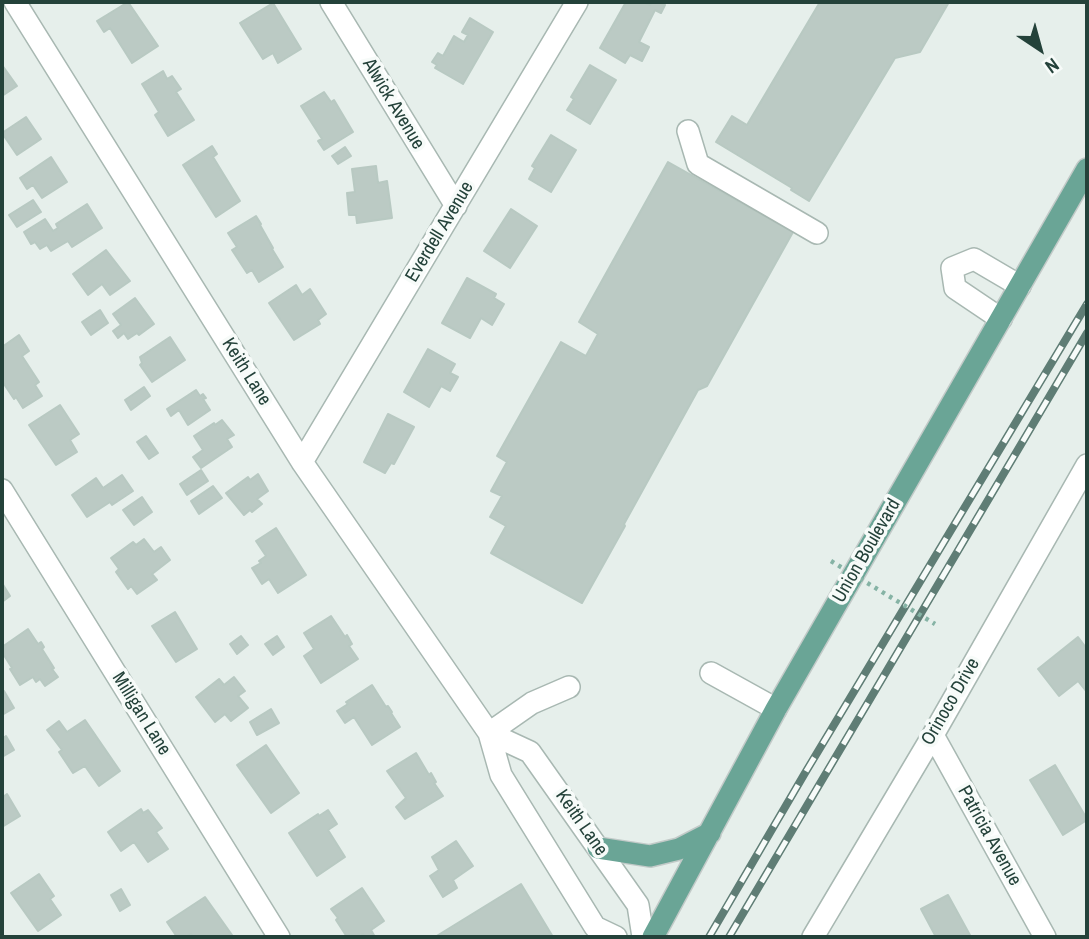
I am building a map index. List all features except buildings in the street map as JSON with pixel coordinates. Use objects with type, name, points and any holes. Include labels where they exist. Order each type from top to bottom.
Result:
[{"type":"main road","name":"Union Boulevard","points":[[653,937],[776,709],[1087,169]]},
{"type":"main road","points":[[598,848],[650,856],[679,849],[710,833]]},
{"type":"street","name":"Keith Lane","points":[[15,2],[302,462],[489,733],[501,775],[592,932],[616,937]]},
{"type":"street","name":"Alwick Avenue","points":[[331,2],[456,206]]},
{"type":"street","name":"Everdell Avenue","points":[[302,462],[577,2]]},
{"type":"street","points":[[688,131],[698,164],[817,233]]},
{"type":"street","points":[[1001,319],[955,288],[952,268],[974,259],[1020,286]]},
{"type":"street","name":"Orinoco Drive","points":[[813,937],[933,735],[1087,465]]},
{"type":"street","name":"Milligan Lane","points":[[2,490],[279,937]]},
{"type":"street","points":[[711,673],[776,709]]},
{"type":"street","points":[[489,733],[532,703],[569,687]]},
{"type":"street","name":"Keith Lane","points":[[489,733],[530,752],[638,905],[643,937]]},
{"type":"street","name":"Patricia Avenue","points":[[933,735],[1045,937]]},
{"type":"path","points":[[831,561],[935,624]]},
{"type":"railway","points":[[709,937],[1087,304]]},
{"type":"railway","points":[[729,937],[1087,333]]}]
